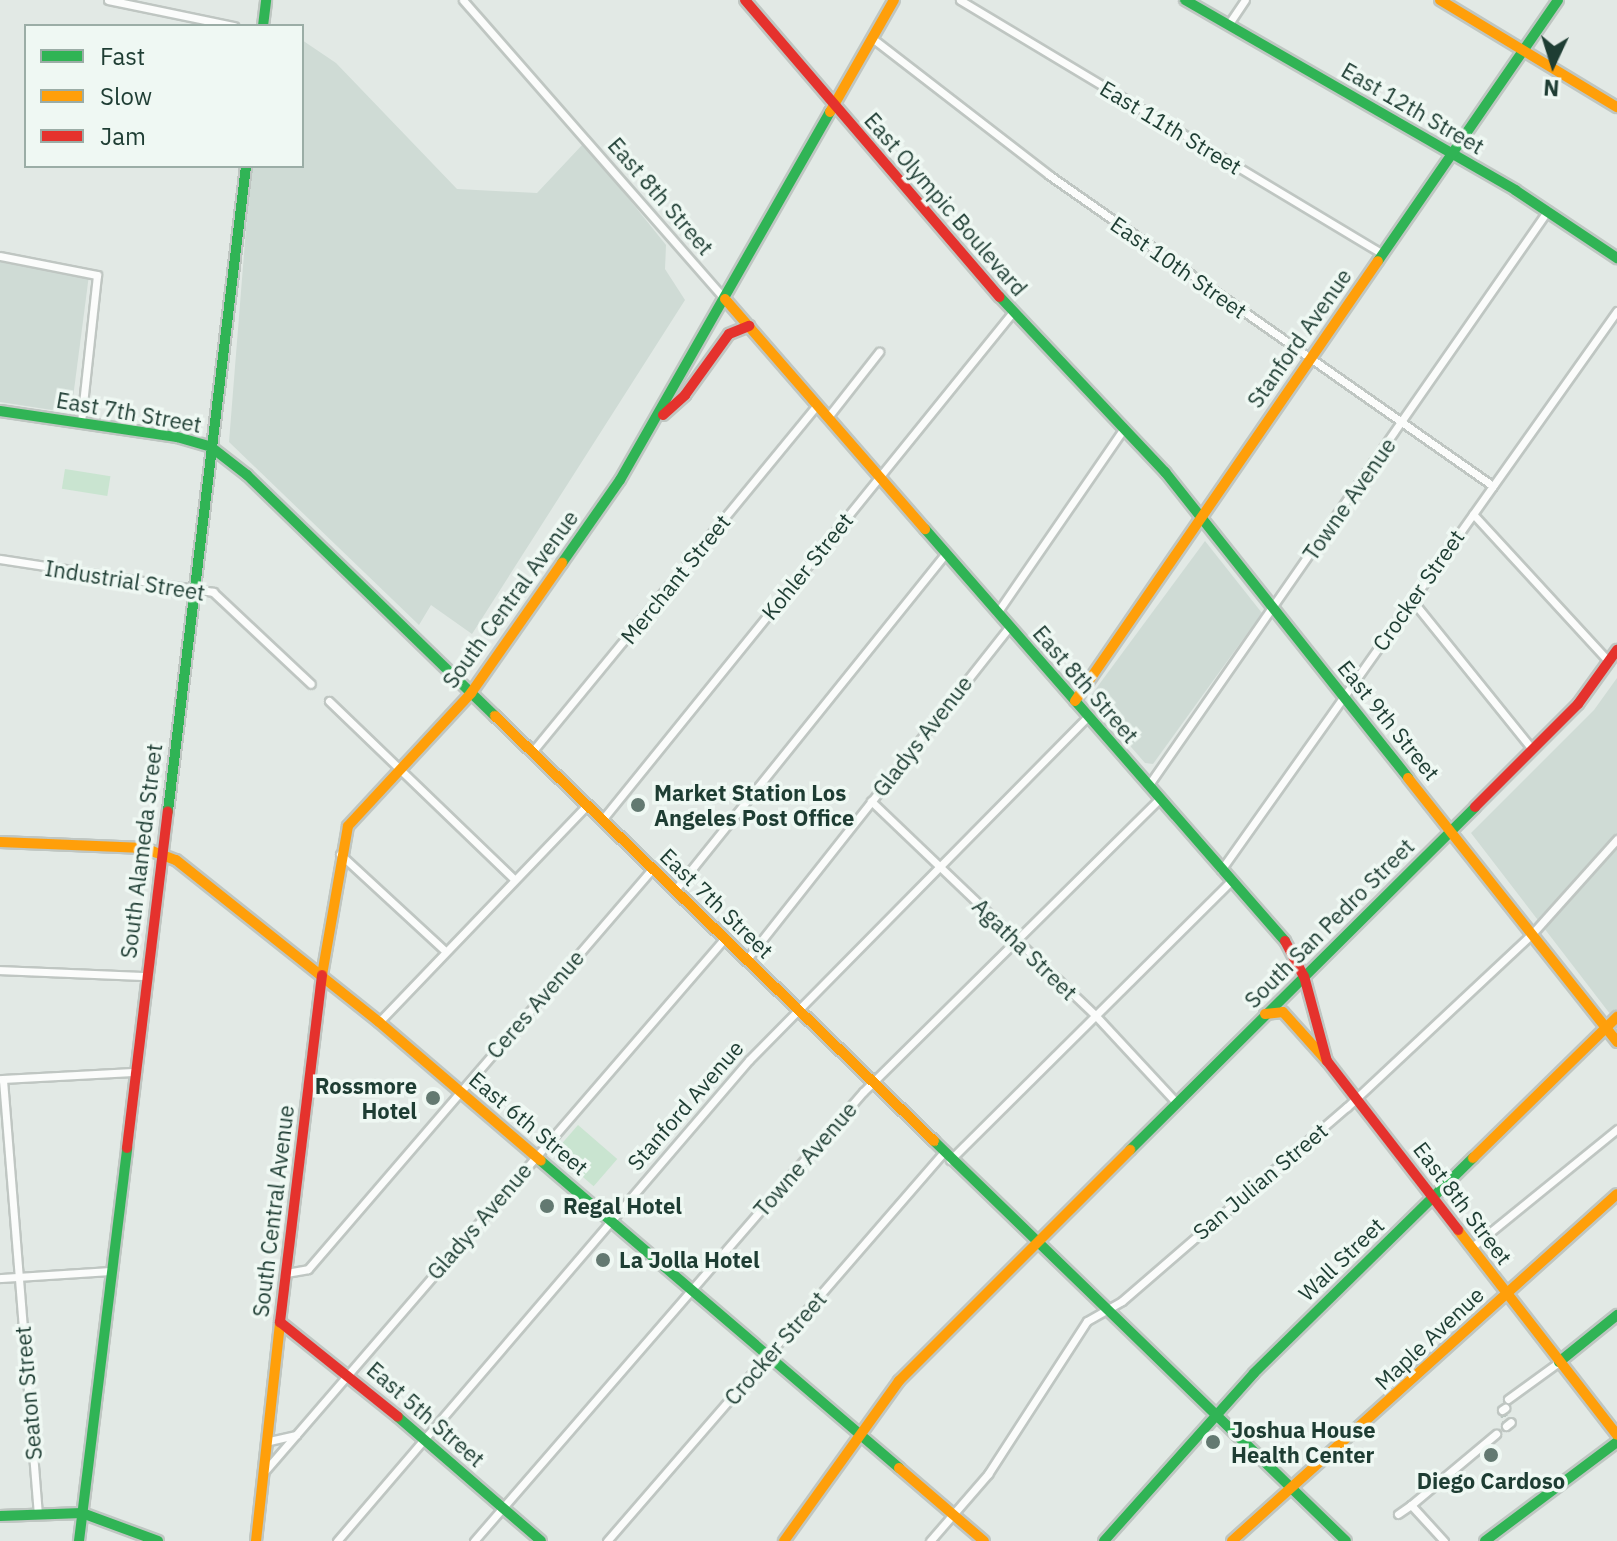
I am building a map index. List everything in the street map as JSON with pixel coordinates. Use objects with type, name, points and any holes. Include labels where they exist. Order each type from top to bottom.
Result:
[{"type":"main road","points":[[263,24],[266,0]]},
{"type":"main road","name":"East Olympic Boulevard","points":[[745,0],[1013,312],[1124,428]]},
{"type":"main road","name":"South Central Avenue","points":[[256,1541],[265,1442],[322,975],[340,854],[353,818],[471,693],[656,422],[894,0]]},
{"type":"main road","name":"East 12th Street","points":[[1185,0],[1548,210],[1617,258]]},
{"type":"main road","points":[[1440,0],[1617,107]]},
{"type":"main road","name":"Stanford Avenue","points":[[1075,701],[1558,0]]},
{"type":"main road","name":"South Alameda Street","points":[[79,1541],[192,587],[246,168]]},
{"type":"main road","name":"East 8th Street","points":[[725,299],[944,555],[1289,946],[1304,976],[1327,1061],[1617,1435]]},
{"type":"main road","points":[[656,422],[685,395],[729,334],[749,326]]},
{"type":"main road","name":"East 7th Street","points":[[0,411],[81,422],[211,447],[288,513],[947,1157],[1346,1541]]},
{"type":"main road","name":"East 9th Street","points":[[1124,428],[1201,518],[1617,1042]]},
{"type":"main road","name":"South San Pedro Street","points":[[1036,1243],[1175,1101],[1578,704],[1617,650]]},
{"type":"main road","points":[[0,842],[162,852]]},
{"type":"main road","name":"East 6th Street","points":[[162,852],[379,1022],[614,1220],[767,1356],[984,1541]]},
{"type":"main road","points":[[1264,1015],[1283,1012],[1327,1061]]},
{"type":"main road","name":"Wall Street","points":[[1104,1541],[1216,1415],[1433,1196],[1617,1017]]},
{"type":"main road","name":"Maple Avenue","points":[[1232,1541],[1289,1486],[1617,1194]]},
{"type":"main road","points":[[784,1541],[859,1432],[899,1381],[1036,1243]]},
{"type":"main road","points":[[1559,1362],[1617,1315]]},
{"type":"main road","name":"East 5th Street","points":[[280,1322],[348,1373],[541,1541]]},
{"type":"main road","points":[[1485,1541],[1617,1442]]},
{"type":"main road","points":[[0,1516],[82,1513],[158,1541]]},
{"type":"street","points":[[108,0],[224,24]]},
{"type":"street","name":"East 8th Street","points":[[463,0],[725,299]]},
{"type":"street","name":"East 11th Street","points":[[960,0],[1382,254]]},
{"type":"street","points":[[1228,25],[1245,0]]},
{"type":"street","name":"East 10th Street","points":[[872,38],[1049,175],[1493,486]]},
{"type":"street","name":"Towne Avenue","points":[[1148,786],[1548,210]]},
{"type":"street","points":[[0,256],[97,275],[81,422]]},
{"type":"street","name":"Crocker Street","points":[[1221,870],[1617,311]]},
{"type":"street","name":"Kohler Street","points":[[602,820],[1013,312]]},
{"type":"street","points":[[828,417],[879,352]]},
{"type":"street","name":"Merchant Street","points":[[532,752],[817,405]]},
{"type":"street","points":[[997,613],[1124,428]]},
{"type":"street","points":[[1473,514],[1609,662]]},
{"type":"street","points":[[675,890],[944,555]]},
{"type":"street","name":"Industrial Street","points":[[0,559],[192,587],[225,599],[311,684]]},
{"type":"street","points":[[1411,599],[1532,749]]},
{"type":"street","name":"Gladys Avenue","points":[[747,959],[1009,627]]},
{"type":"street","points":[[329,701],[514,879]]},
{"type":"street","name":"Stanford Avenue","points":[[337,1541],[797,1009],[1088,716]]},
{"type":"street","name":"Towne Avenue","points":[[474,1541],[873,1083],[1018,944],[1159,799]]},
{"type":"street","name":"Agatha Street","points":[[871,801],[1095,1015],[1175,1101]]},
{"type":"street","points":[[379,1022],[444,950],[587,805]]},
{"type":"street","name":"San Julian Street","points":[[930,1541],[988,1474],[1087,1321],[1106,1309],[1357,1098],[1531,935],[1617,839]]},
{"type":"street","points":[[340,854],[444,950]]},
{"type":"street","name":"Ceres Avenue","points":[[286,1273],[308,1269],[652,869]]},
{"type":"street","name":"Crocker Street","points":[[607,1541],[767,1356],[947,1157],[1231,881]]},
{"type":"street","name":"Gladys Avenue","points":[[262,1474],[725,938]]},
{"type":"street","points":[[0,970],[145,976]]},
{"type":"street","points":[[2,1080],[134,1072]]},
{"type":"street","name":"Seaton Street","points":[[2,1080],[38,1514]]},
{"type":"street","points":[[1472,1247],[1617,1129]]},
{"type":"street","points":[[0,1278],[111,1271]]},
{"type":"street","points":[[1505,1406],[1559,1362]]},
{"type":"street","points":[[265,1442],[298,1434]]},
{"type":"street","points":[[1398,1514],[1496,1434]]},
{"type":"street","points":[[1411,1505],[1444,1541]]},
{"type":"shaded area","points":[[304,41],[336,63],[457,189],[537,193],[584,143],[666,245],[665,269],[685,300],[472,634],[431,605],[419,625],[229,442],[251,168],[304,168]]},
{"type":"shaded area","points":[[0,261],[89,275],[71,413],[0,402]]},
{"type":"shaded area","points":[[1205,541],[1262,613],[1153,764],[1145,763],[1092,702],[1092,694]]},
{"type":"shaded area","points":[[1617,678],[1617,1023],[1471,833],[1594,710]]},
{"type":"green space","points":[[65,469],[110,476],[107,496],[62,489]]},
{"type":"green space","points":[[578,1125],[617,1159],[594,1186],[554,1152]]},
{"type":"tunnel","points":[[1502,1410],[1506,1421]]},
{"type":"traffic: fast","points":[[263,24],[266,0]]},
{"type":"traffic: fast","points":[[1185,0],[1515,190],[1617,258]]},
{"type":"traffic: fast","points":[[1378,261],[1558,0]]},
{"type":"traffic: fast","points":[[562,563],[620,480],[830,112]]},
{"type":"traffic: fast","points":[[168,811],[246,168]]},
{"type":"traffic: fast","points":[[1000,297],[1165,472],[1408,778]]},
{"type":"traffic: fast","points":[[0,411],[177,437],[211,447],[247,475],[495,716]]},
{"type":"traffic: fast","points":[[925,529],[1285,941]]},
{"type":"traffic: fast","points":[[1130,1150],[1475,807]]},
{"type":"traffic: fast","points":[[934,1141],[1346,1541]]},
{"type":"traffic: fast","points":[[79,1541],[127,1148]]},
{"type":"traffic: fast","points":[[1104,1541],[1254,1373],[1473,1158]]},
{"type":"traffic: fast","points":[[541,1161],[899,1468]]},
{"type":"traffic: fast","points":[[1559,1362],[1617,1315]]},
{"type":"traffic: fast","points":[[398,1417],[541,1541]]},
{"type":"traffic: fast","points":[[1485,1541],[1617,1442]]},
{"type":"traffic: fast","points":[[0,1516],[82,1513],[158,1541]]},
{"type":"traffic: slow","points":[[830,112],[894,0]]},
{"type":"traffic: slow","points":[[1440,0],[1617,107]]},
{"type":"traffic: slow","points":[[1075,701],[1378,261]]},
{"type":"traffic: slow","points":[[725,299],[925,529]]},
{"type":"traffic: slow","points":[[322,975],[348,826],[471,693],[562,563]]},
{"type":"traffic: slow","points":[[495,716],[934,1141]]},
{"type":"traffic: slow","points":[[1408,778],[1617,1042]]},
{"type":"traffic: slow","points":[[0,842],[144,848],[176,860],[379,1022],[541,1161]]},
{"type":"traffic: slow","points":[[1265,1014],[1283,1012],[1327,1061]]},
{"type":"traffic: slow","points":[[1473,1158],[1617,1017]]},
{"type":"traffic: slow","points":[[784,1541],[899,1381],[1130,1150]]},
{"type":"traffic: slow","points":[[1232,1541],[1617,1194]]},
{"type":"traffic: slow","points":[[1458,1230],[1617,1435]]},
{"type":"traffic: slow","points":[[256,1541],[280,1322]]},
{"type":"traffic: slow","points":[[899,1468],[984,1541]]},
{"type":"traffic: jam","points":[[745,0],[1000,297]]},
{"type":"traffic: jam","points":[[663,415],[685,395],[729,334],[749,326]]},
{"type":"traffic: jam","points":[[1475,807],[1578,704],[1617,650]]},
{"type":"traffic: jam","points":[[127,1148],[168,811]]},
{"type":"traffic: jam","points":[[1285,941],[1304,976],[1327,1061],[1458,1230]]},
{"type":"traffic: jam","points":[[322,975],[280,1322],[398,1417]]},
{"type":"place","name":"Market Station Los Angeles Post Office","points":[[638,805]]},
{"type":"place","name":"Rossmore Hotel","points":[[433,1098]]},
{"type":"place","name":"Regal Hotel","points":[[547,1206]]},
{"type":"place","name":"La Jolla Hotel","points":[[603,1260]]},
{"type":"place","name":"Joshua House Health Center","points":[[1213,1442]]},
{"type":"place","name":"Diego Cardoso","points":[[1491,1455]]}]
